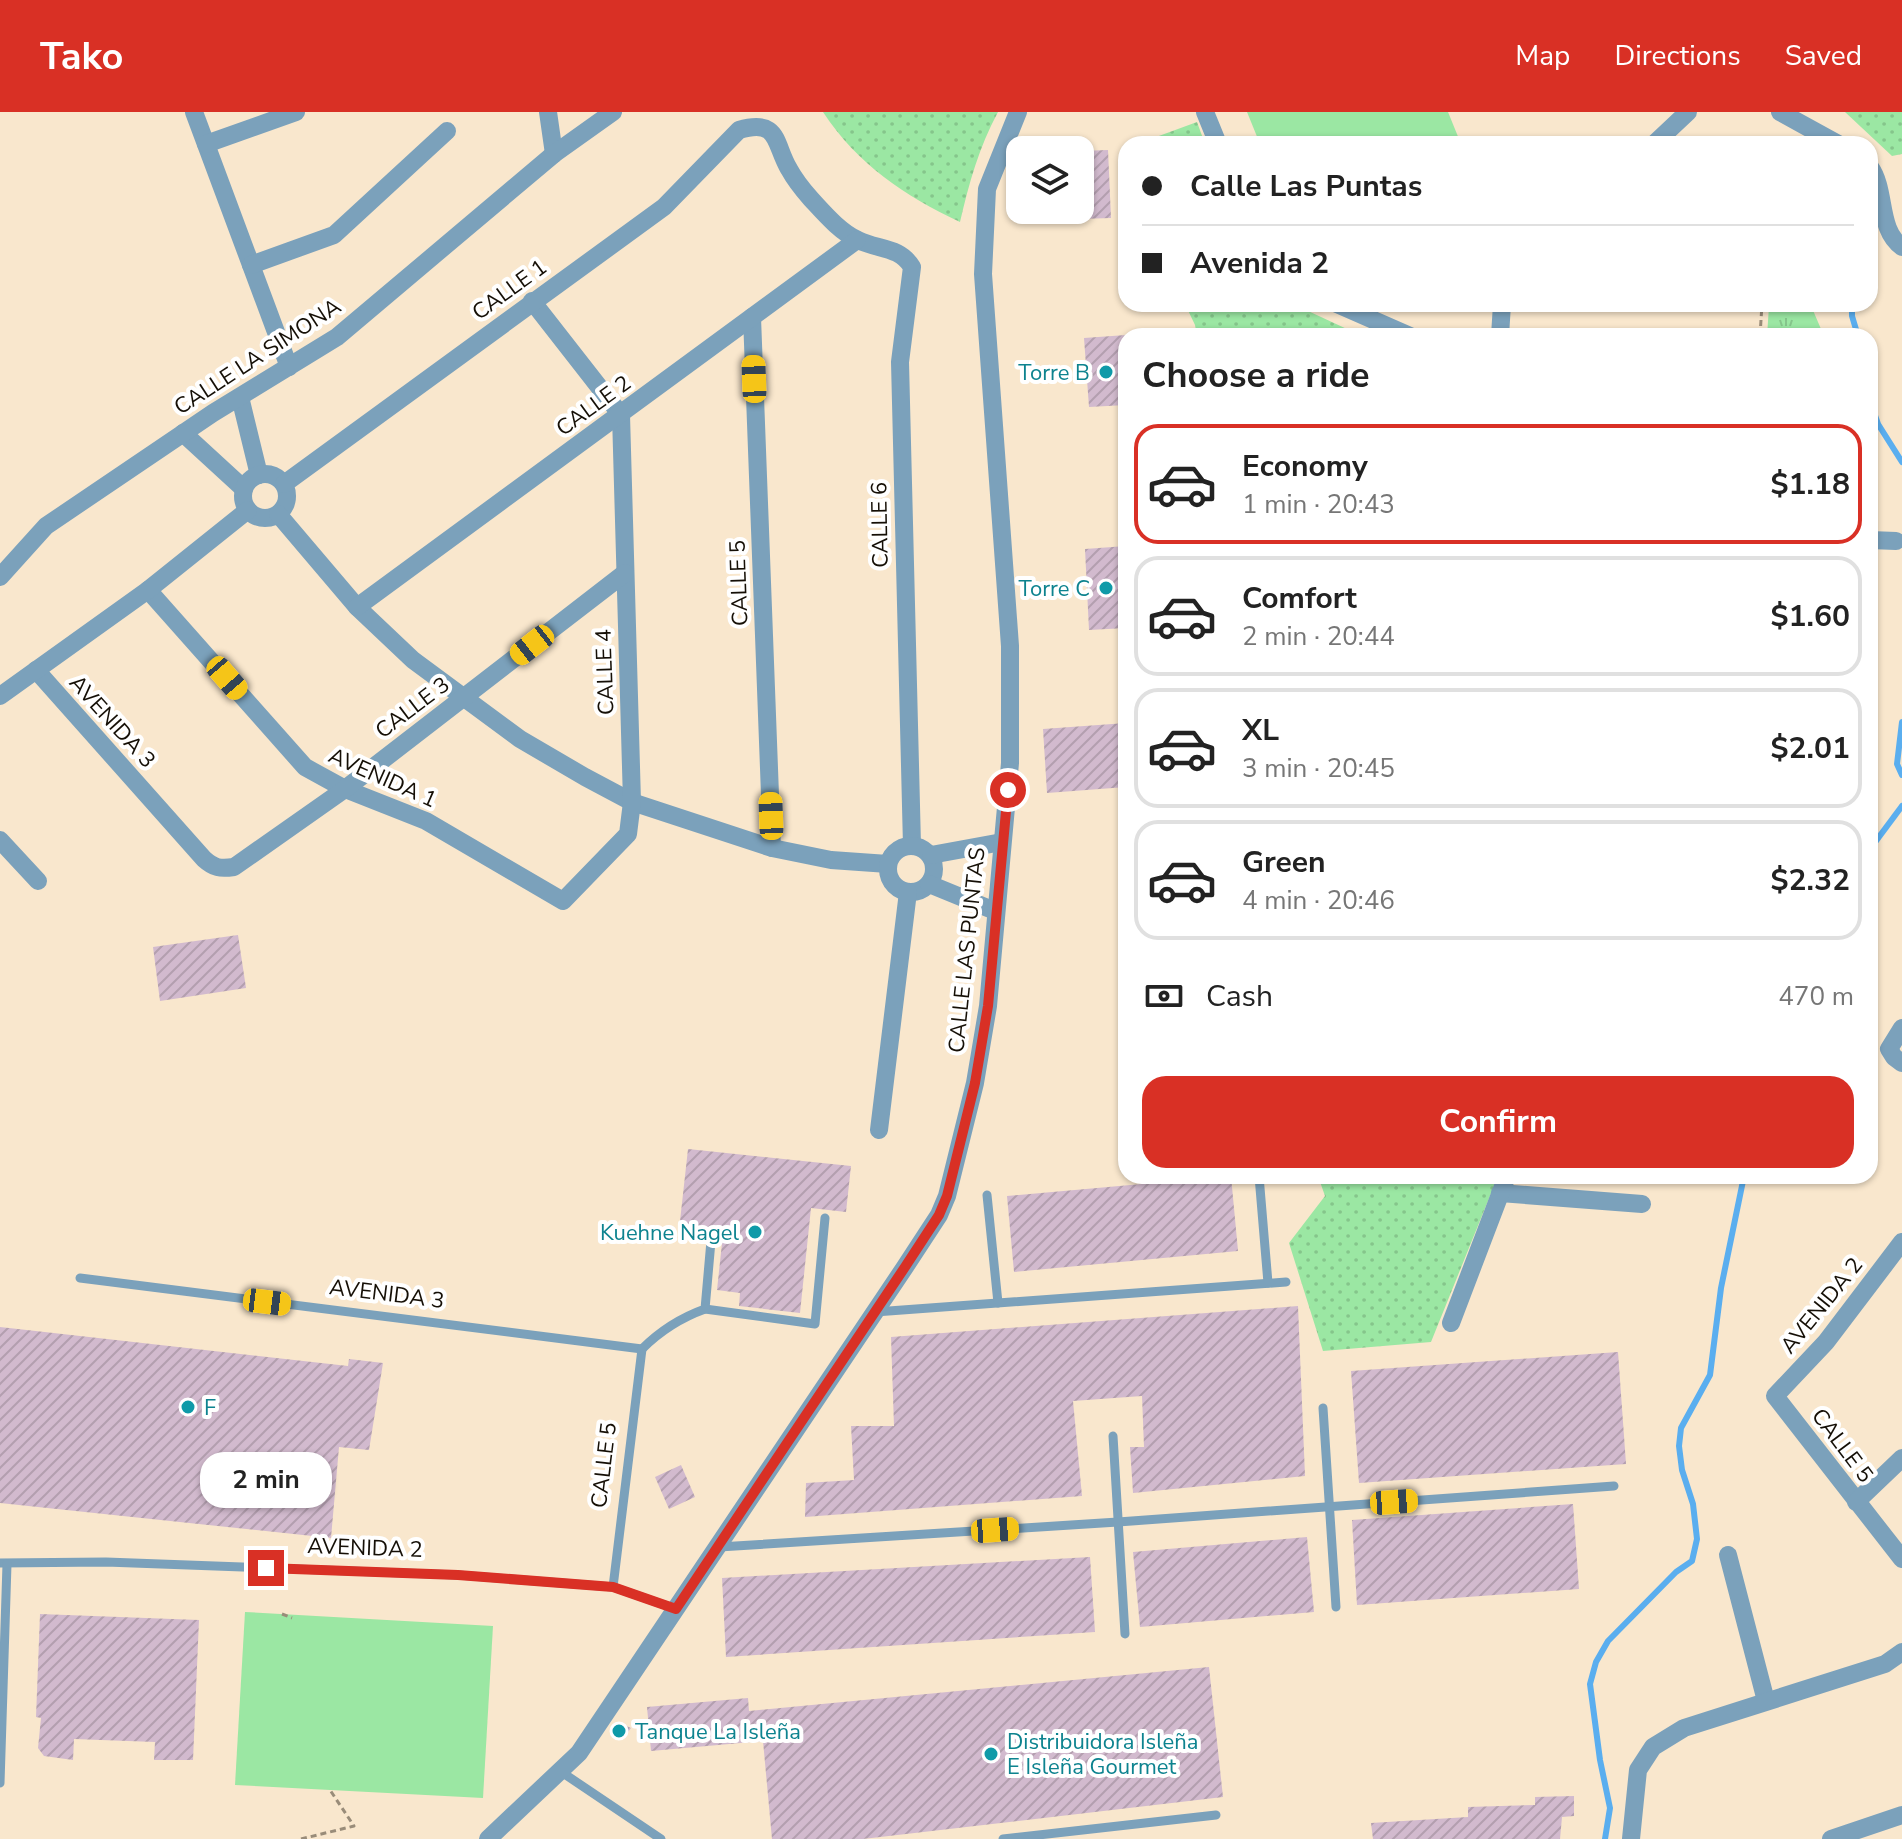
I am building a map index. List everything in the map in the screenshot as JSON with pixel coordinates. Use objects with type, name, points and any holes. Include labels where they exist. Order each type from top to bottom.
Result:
[{"type":"street","points":[[194,112],[289,367]]},
{"type":"street","points":[[206,144],[296,112]]},
{"type":"street","points":[[548,112],[554,154]]},
{"type":"street","name":"CALLE LA SIMONA","points":[[0,577],[46,526],[183,433],[337,337],[554,154],[613,112]]},
{"type":"street","name":"CALLE LAS PUNTAS","points":[[488,1839],[579,1753],[939,1215],[955,1172],[988,1006],[1010,763],[1010,646],[983,274],[983,234],[987,189],[1018,112]]},
{"type":"street","points":[[1205,112],[1215,136]]},
{"type":"street","points":[[1662,136],[1688,112]]},
{"type":"street","points":[[1780,112],[1824,136]]},
{"type":"street","name":"CALLE 1","points":[[284,484],[664,207],[739,130],[754,126],[766,129],[778,140],[787,167],[806,194],[829,219],[857,240]]},
{"type":"street","points":[[251,265],[334,235],[447,131]]},
{"type":"street","points":[[1878,183],[1889,233],[1901,247]]},
{"type":"street","name":"CALLE 2","points":[[357,607],[857,240]]},
{"type":"street","name":"CALLE 6","points":[[857,240],[890,249],[906,257],[912,267],[900,362],[912,846]]},
{"type":"street","points":[[532,301],[621,415]]},
{"type":"street","points":[[1355,312],[1392,328]]},
{"type":"street","name":"CALLE 5","points":[[752,317],[772,848]]},
{"type":"street","points":[[240,397],[259,475]]},
{"type":"street","name":"CALLE 4","points":[[563,901],[628,834],[632,802],[621,415]]},
{"type":"street","points":[[183,433],[244,489]]},
{"type":"street","points":[[259,475],[275,476],[284,484],[287,500],[278,514],[261,518],[244,504],[244,489],[259,475]]},
{"type":"street","points":[[0,696],[148,590],[248,510]]},
{"type":"street","points":[[278,514],[357,607],[413,660],[520,739],[632,802],[772,848],[831,860],[888,864]]},
{"type":"street","points":[[1878,540],[1896,541]]},
{"type":"street","name":"CALLE 3","points":[[222,869],[234,867],[345,789],[625,573]]},
{"type":"street","name":"AVENIDA 1","points":[[148,590],[305,767],[345,789],[426,821],[563,901]]},
{"type":"street","name":"AVENIDA 3","points":[[36,670],[204,859],[213,867],[222,869]]},
{"type":"street","points":[[0,840],[38,881]]},
{"type":"street","points":[[931,855],[1002,842]]},
{"type":"street","points":[[912,846],[931,855],[935,870],[929,884],[916,892],[908,892],[894,885],[888,864],[897,850],[912,846]]},
{"type":"street","points":[[929,884],[995,911]]},
{"type":"street","points":[[879,1130],[908,892]]},
{"type":"street","points":[[1896,1056],[1902,1028]]},
{"type":"street","points":[[1451,1323],[1503,1184],[1642,1204]]},
{"type":"street","name":"AVENIDA 2","points":[[1775,1396],[1826,1342],[1902,1242]]},
{"type":"street","name":"CALLE 5","points":[[1775,1396],[1902,1559]]},
{"type":"street","points":[[1856,1502],[1902,1458]]},
{"type":"street","points":[[1728,1555],[1766,1701]]},
{"type":"street","points":[[1631,1839],[1638,1770],[1653,1747],[1684,1728],[1885,1664],[1902,1652]]},
{"type":"street","points":[[1831,1839],[1880,1831],[1902,1815]]},
{"type":"lane","points":[[1260,1184],[1268,1283]]},
{"type":"lane","points":[[987,1195],[998,1303]]},
{"type":"lane","points":[[642,1349],[662,1330],[683,1317],[705,1309],[815,1324],[825,1218]]},
{"type":"lane","points":[[705,1309],[711,1241]]},
{"type":"lane","name":"AVENIDA 3","points":[[80,1278],[642,1349]]},
{"type":"lane","points":[[875,1312],[1286,1282]]},
{"type":"lane","name":"CALLE 5","points":[[613,1587],[642,1349]]},
{"type":"lane","points":[[1323,1408],[1336,1607]]},
{"type":"lane","points":[[1113,1436],[1125,1634]]},
{"type":"lane","points":[[718,1547],[1614,1486]]},
{"type":"lane","name":"AVENIDA 2","points":[[4,1563],[106,1562],[458,1575],[613,1587],[676,1609]]},
{"type":"lane","points":[[0,1783],[4,1563]]},
{"type":"lane","points":[[560,1771],[661,1839]]},
{"type":"lane","points":[[1003,1839],[1216,1815]]},
{"type":"path","points":[[282,1614],[292,1618]]},
{"type":"path","points":[[301,1839],[354,1826],[330,1790]]},
{"type":"green space","points":[[823,112],[998,112],[975,166],[960,222],[884,177],[851,147]]},
{"type":"green space","points":[[1247,112],[1448,112],[1458,136],[1257,136]]},
{"type":"green space","points":[[1845,112],[1902,112],[1902,154],[1892,156],[1878,143],[1878,136],[1871,136]]},
{"type":"green space","points":[[1197,122],[1202,136],[1159,136]]},
{"type":"green space","points":[[1189,312],[1310,312],[1345,328],[1196,328]]},
{"type":"green space","points":[[1769,312],[1814,312],[1821,328],[1768,328]]},
{"type":"green space","points":[[1321,1184],[1495,1184],[1431,1342],[1323,1351],[1289,1243],[1325,1196]]},
{"type":"green space","points":[[245,1612],[493,1626],[483,1798],[235,1785]]},
{"type":"building","points":[[1094,150],[1108,150],[1111,218],[1094,219]]},
{"type":"building","name":"Torre B","points":[[1118,336],[1118,405],[1089,407],[1084,338]]},
{"type":"building","name":"Torre C","points":[[1118,547],[1118,628],[1089,630],[1085,549]]},
{"type":"building","points":[[1118,724],[1118,788],[1047,793],[1043,729]]},
{"type":"building","points":[[238,935],[246,988],[160,1001],[153,947]]},
{"type":"building","name":"Kuehne Nagel","points":[[688,1149],[851,1166],[846,1212],[811,1208],[800,1313],[739,1306],[740,1293],[717,1290],[723,1234],[679,1230]]},
{"type":"building","points":[[1141,1184],[1232,1184],[1238,1251],[1014,1272],[1007,1196]]},
{"type":"building","points":[[1298,1306],[1305,1476],[1133,1493],[1130,1447],[1144,1447],[1142,1396],[1073,1401],[1082,1496],[805,1517],[806,1483],[854,1480],[851,1426],[894,1426],[891,1337]]},
{"type":"building","name":"F","points":[[0,1327],[348,1366],[349,1359],[383,1363],[369,1450],[339,1447],[331,1538],[0,1503]]},
{"type":"building","points":[[1618,1352],[1626,1464],[1359,1483],[1351,1371]]},
{"type":"building","points":[[681,1465],[695,1497],[669,1509],[655,1477]]},
{"type":"building","points":[[1573,1504],[1579,1589],[1357,1605],[1352,1520]]},
{"type":"building","points":[[1307,1537],[1314,1612],[1140,1627],[1133,1552]]},
{"type":"building","points":[[1090,1557],[1095,1632],[726,1657],[722,1578]]},
{"type":"building","points":[[40,1614],[199,1620],[193,1760],[154,1760],[155,1742],[74,1739],[73,1760],[44,1756],[38,1748],[41,1718],[36,1717]]},
{"type":"building","name":"Distribuidora Isleña E Isleña Gourmet","points":[[1209,1667],[1223,1797],[863,1839],[772,1839],[763,1741],[651,1751],[647,1707],[748,1698],[749,1711]]},
{"type":"building","name":"Tanque La Isleña","points":[[618,1722],[631,1728],[618,1739],[611,1730]]},
{"type":"building","points":[[1574,1796],[1574,1816],[1562,1817],[1560,1839],[1373,1839],[1371,1823],[1468,1817],[1468,1807],[1535,1805],[1535,1797]]},
{"type":"waterway","points":[[1852,312],[1856,328]]},
{"type":"waterway","points":[[1878,424],[1902,462]]},
{"type":"waterway","points":[[1902,722],[1897,764],[1902,775]]},
{"type":"waterway","points":[[1878,838],[1902,806]]},
{"type":"waterway","points":[[1605,1839],[1610,1808],[1590,1684],[1596,1662],[1608,1641],[1676,1572],[1692,1561],[1697,1539],[1693,1504],[1682,1470],[1679,1446],[1681,1428],[1710,1375],[1721,1288],[1742,1184]]},
{"type":"place","name":"Torre B","points":[[1106,372]]},
{"type":"place","name":"Torre C","points":[[1106,588]]},
{"type":"place","name":"Kuehne Nagel","points":[[755,1232]]},
{"type":"place","name":"F","points":[[188,1407]]},
{"type":"place","name":"Tanque La Isleña","points":[[619,1731]]},
{"type":"place","name":"Distribuidora Isleña E Isleña Gourmet","points":[[991,1754]]},
{"type":"route","points":[[266,1568],[458,1575],[613,1587],[676,1609],[905,1267],[939,1215],[947,1196],[975,1083],[988,1006],[1008,790]]}]
